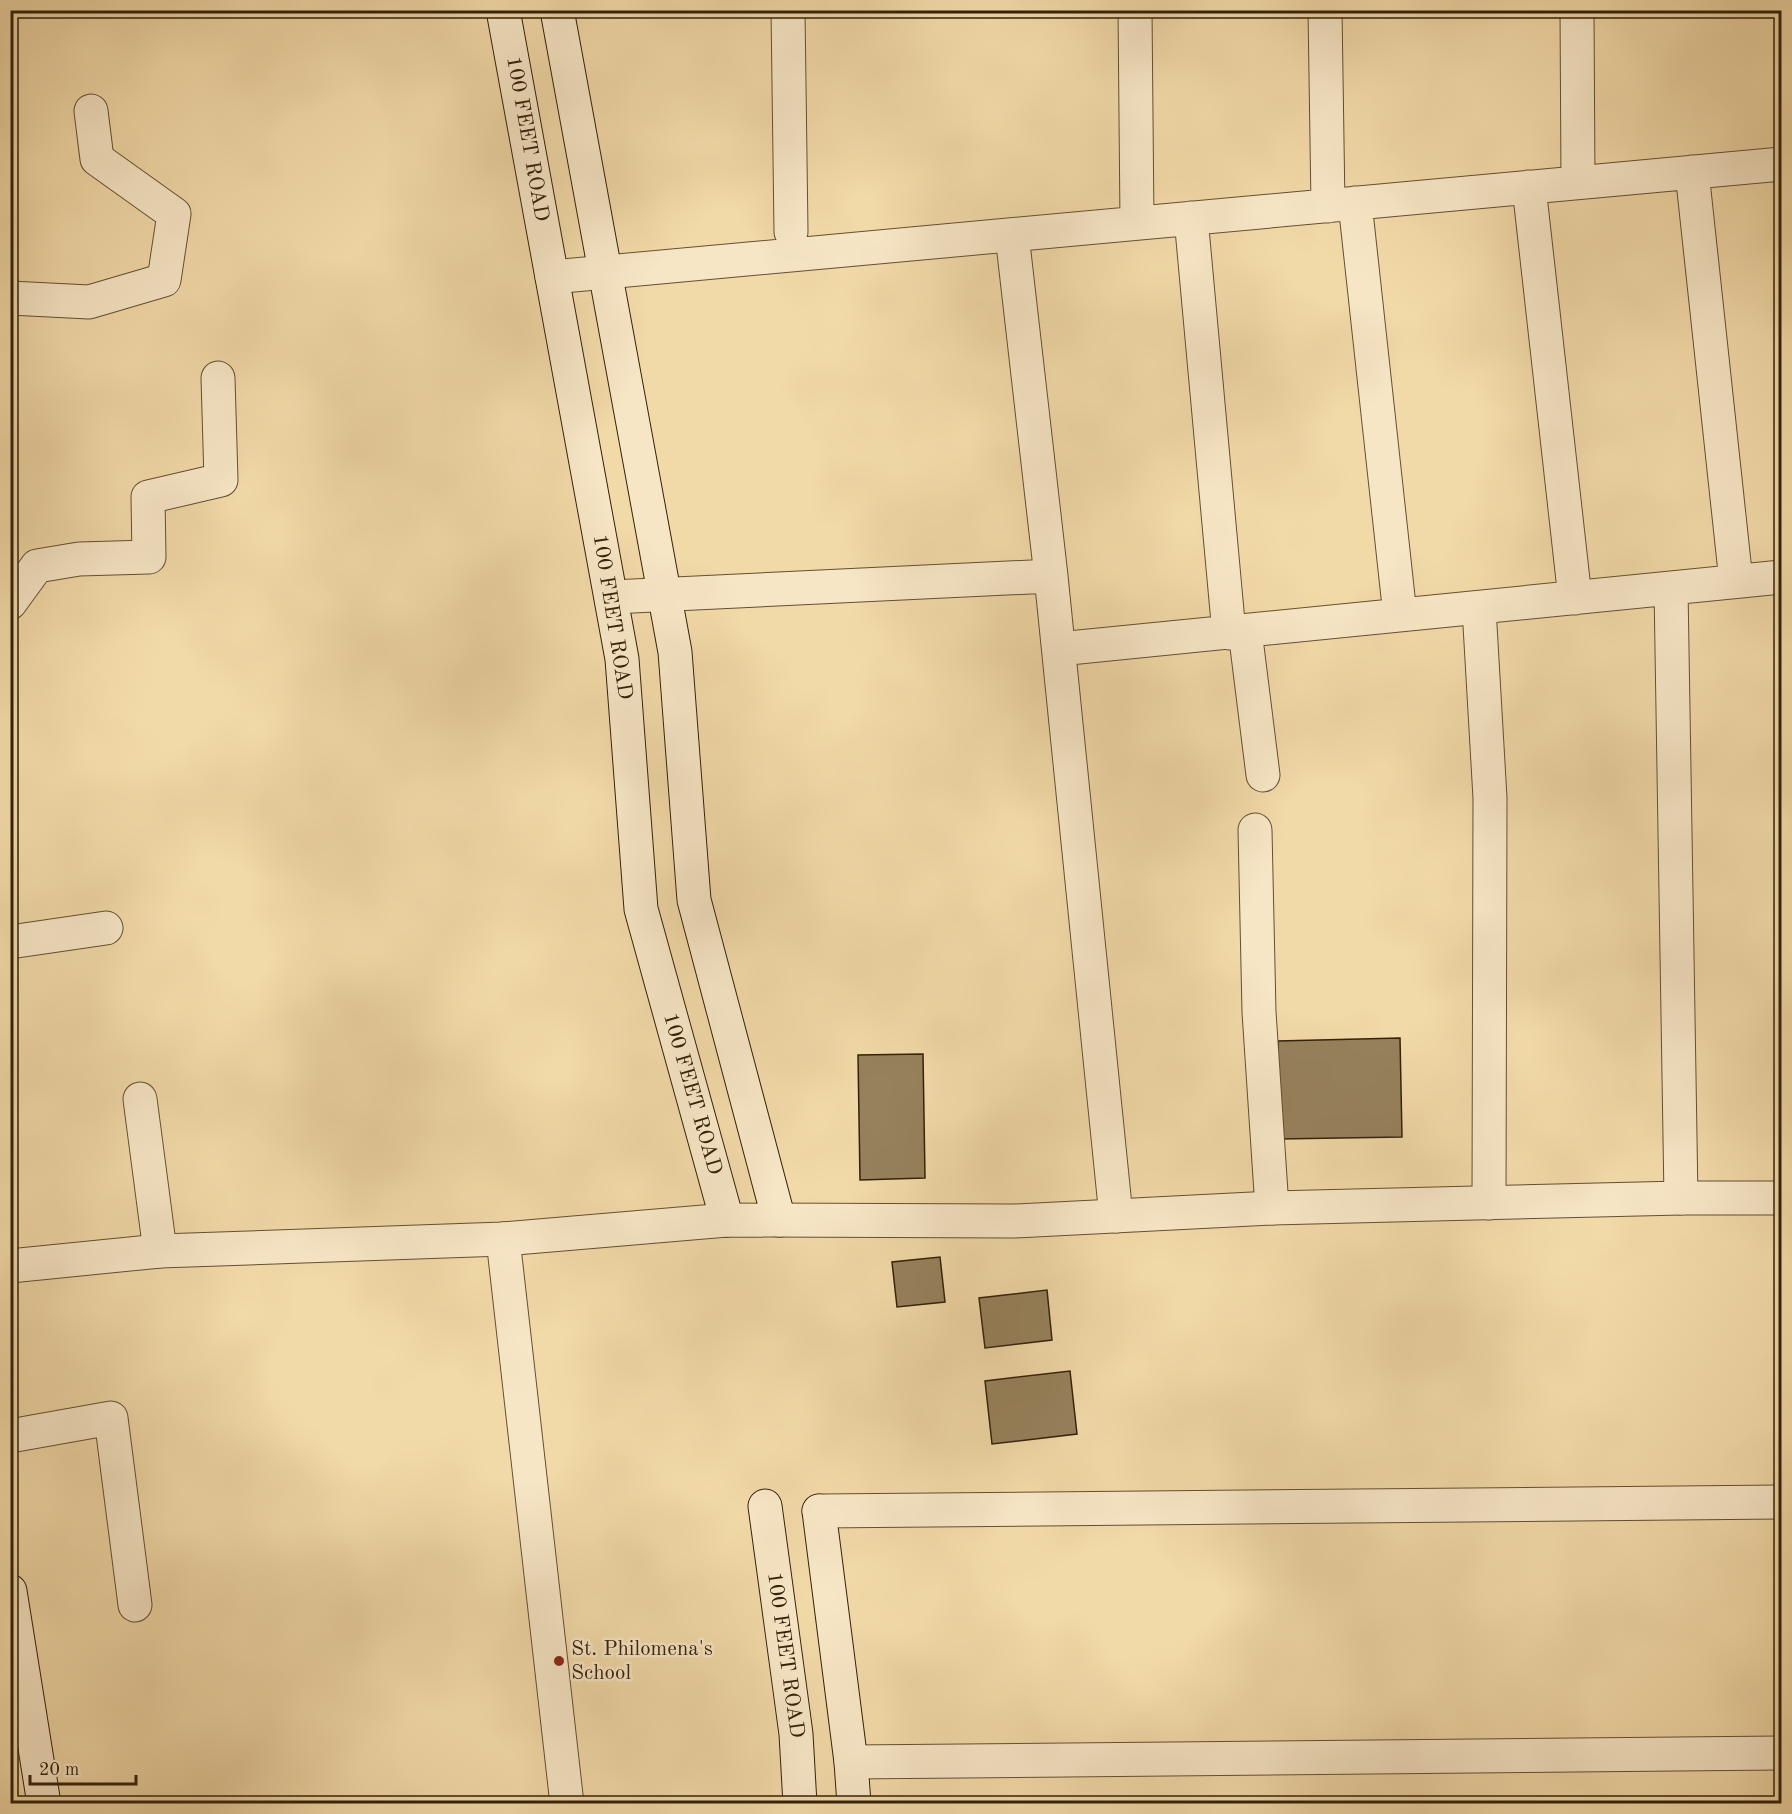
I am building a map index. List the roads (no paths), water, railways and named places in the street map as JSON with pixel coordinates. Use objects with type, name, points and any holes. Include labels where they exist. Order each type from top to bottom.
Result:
[{"type":"street","name":"100 FEET ROAD","points":[[503,10],[622,659],[641,909],[727,1220]]},
{"type":"street","points":[[557,10],[675,652],[693,900],[779,1220]]},
{"type":"street","points":[[788,10],[791,232]]},
{"type":"street","points":[[1135,10],[1137,223]]},
{"type":"street","points":[[1325,10],[1342,204],[1400,615]]},
{"type":"street","points":[[1577,10],[1578,182]]},
{"type":"street","points":[[10,298],[89,302],[164,280],[174,214],[97,159],[91,111]]},
{"type":"street","points":[[552,277],[1782,164]]},
{"type":"street","points":[[1692,172],[1736,582]]},
{"type":"street","points":[[1529,187],[1575,598]]},
{"type":"street","points":[[1191,218],[1237,632],[1263,775]]},
{"type":"street","points":[[1012,235],[1059,650],[1116,1216]]},
{"type":"street","points":[[10,603],[37,566],[79,559],[149,557],[148,497],[221,480],[218,378]]},
{"type":"street","points":[[612,597],[1051,576]]},
{"type":"street","points":[[1059,650],[1782,577]]},
{"type":"street","points":[[1671,588],[1681,1198]]},
{"type":"street","points":[[1479,608],[1490,798],[1489,1203]]},
{"type":"street","points":[[1255,830],[1259,1012],[1272,1208]]},
{"type":"street","points":[[10,942],[106,928]]},
{"type":"street","points":[[140,1100],[160,1251]]},
{"type":"street","points":[[10,1266],[160,1251],[503,1239],[727,1220],[1014,1221],[1272,1208],[1681,1198],[1782,1198]]},
{"type":"street","points":[[503,1239],[567,1803]]},
{"type":"street","points":[[10,1436],[111,1418],[135,1605]]},
{"type":"street","points":[[854,1803],[851,1762],[819,1511],[1782,1502]]},
{"type":"street","name":"100 FEET ROAD","points":[[765,1506],[796,1734],[800,1803]]},
{"type":"street","points":[[10,1591],[18,1680],[44,1803]]},
{"type":"street","points":[[851,1762],[1782,1753]]},
{"type":"place","name":"St. Philomena's School","points":[[559,1661]]}]
